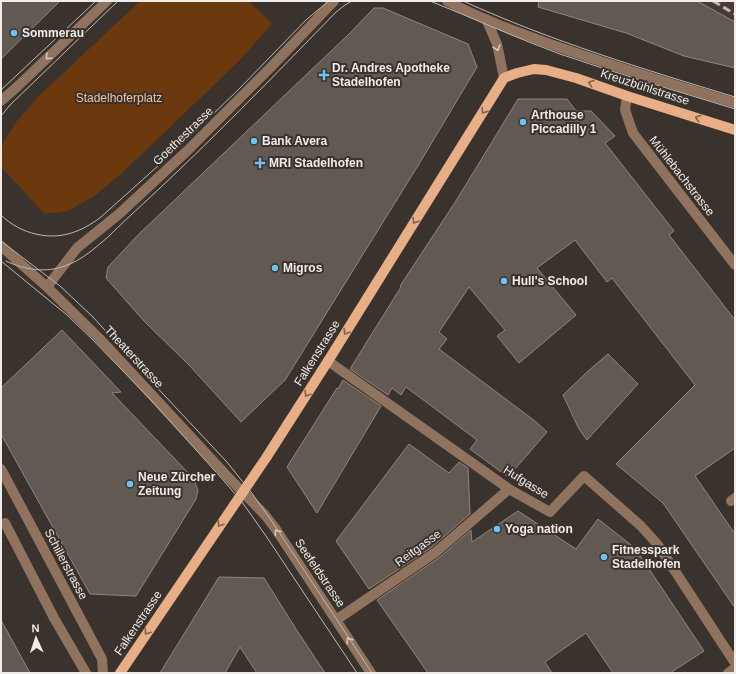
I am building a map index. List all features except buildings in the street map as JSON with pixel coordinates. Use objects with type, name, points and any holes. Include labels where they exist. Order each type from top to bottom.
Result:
[{"type":"main road","name":"Kreuzbühlstrasse","points":[[504,78],[534,69],[546,70],[576,78],[627,96],[735,130]]},
{"type":"main road","name":"Falkenstrasse","points":[[120,673],[266,458],[504,78]]},
{"type":"street","points":[[1,101],[107,1]]},
{"type":"street","name":"Goethestrasse","points":[[47,287],[76,248],[119,214],[187,151],[334,1]]},
{"type":"street","points":[[447,1],[486,19],[539,40],[590,58],[735,103]]},
{"type":"street","points":[[486,19],[497,44],[504,78]]},
{"type":"street","name":"Mühlebachstrasse","points":[[627,96],[625,110],[633,134],[735,265]]},
{"type":"street","name":"Theaterstrasse","points":[[1,246],[47,287],[100,339],[242,492]]},
{"type":"street","name":"Hufgasse","points":[[328,361],[509,489],[550,512],[584,476],[641,526],[658,545],[735,663]]},
{"type":"street","name":"Schillerstrasse","points":[[1,469],[102,659],[103,673]]},
{"type":"street","name":"Reitgasse","points":[[336,620],[436,552],[509,489]]},
{"type":"street","name":"Seefeldstrasse","points":[[242,492],[265,515],[275,528],[371,673]]},
{"type":"street","points":[[5,523],[54,618],[86,673]]},
{"type":"street","points":[[728,673],[735,668]]},
{"type":"shaded area","points":[[657,1],[735,1],[735,48]]},
{"type":"green space","name":"Stadelhoferplatz","points":[[140,1],[249,1],[272,24],[240,60],[121,174],[94,196],[68,211],[45,214],[1,167],[3,143],[16,122],[39,96]]},
{"type":"tram line","points":[[1,90],[96,1]]},
{"type":"tram line","points":[[1,116],[10,105],[118,1]]},
{"type":"tram line","points":[[1,215],[17,227],[36,234],[47,236],[67,234],[80,230],[92,223],[101,217],[179,147],[239,89],[307,19],[329,1]]},
{"type":"tram line","points":[[6,261],[21,267],[43,270],[65,266],[88,253],[108,237],[194,156],[335,13],[352,1]]},
{"type":"tram line","points":[[430,1],[560,54],[735,109]]},
{"type":"tram line","points":[[463,1],[563,42],[735,97]]},
{"type":"tram line","points":[[1,241],[60,286],[93,317],[226,461],[271,520],[372,673]]},
{"type":"tram line","points":[[1,261],[67,315],[93,340],[151,400],[224,481],[242,502],[266,536],[357,673]]},
{"type":"railway","points":[[713,1],[735,14]]},
{"type":"place","name":"Sommerau","points":[[14,33]]},
{"type":"place","name":"Dr. Andres Apotheke Stadelhofen","points":[[324,75]]},
{"type":"place","name":"Arthouse Piccadilly 1","points":[[523,122]]},
{"type":"place","name":"Bank Avera","points":[[254,141]]},
{"type":"place","name":"MRI Stadelhofen","points":[[260,163]]},
{"type":"place","name":"Migros","points":[[275,268]]},
{"type":"place","name":"Hull's School","points":[[504,281]]},
{"type":"place","name":"Neue Zürcher Zeitung","points":[[130,484]]},
{"type":"place","name":"Yoga nation","points":[[497,529]]},
{"type":"place","name":"Fitnesspark Stadelhofen","points":[[604,557]]}]
